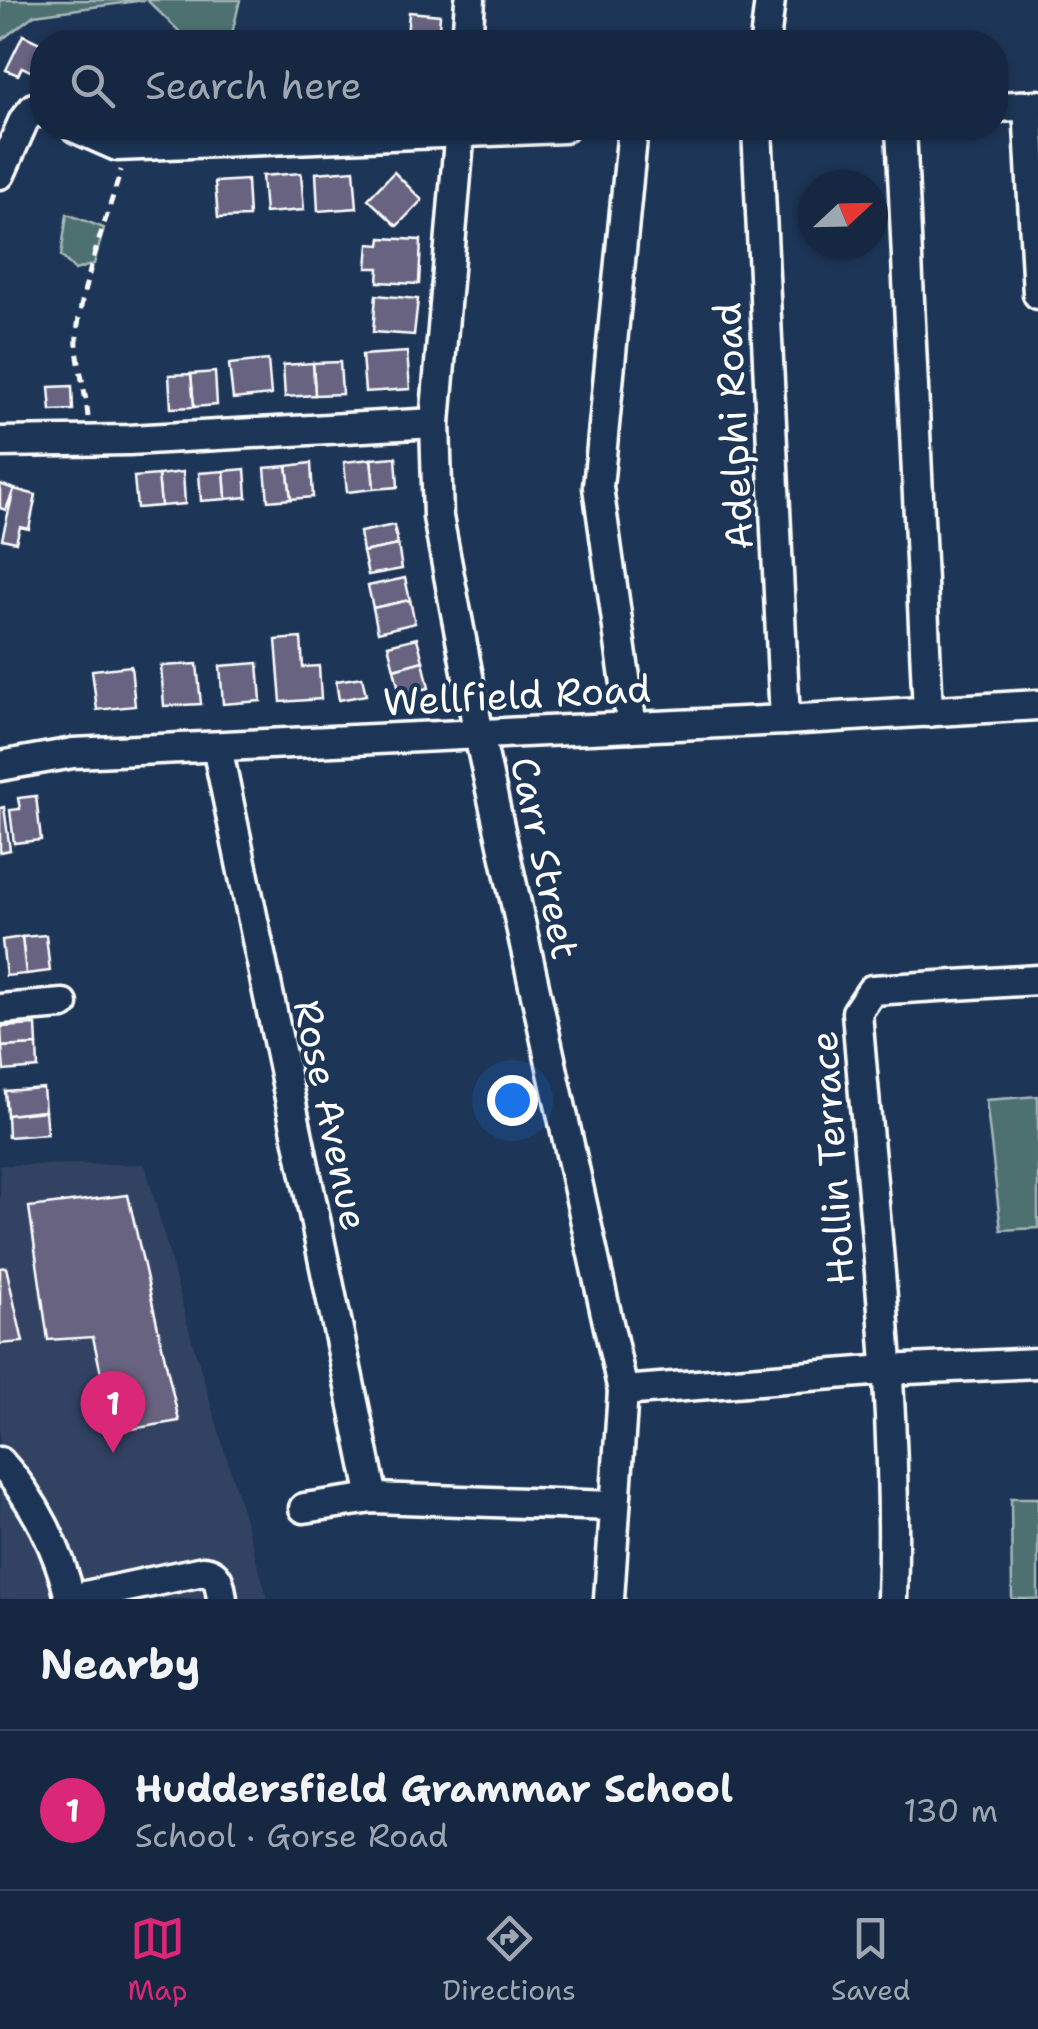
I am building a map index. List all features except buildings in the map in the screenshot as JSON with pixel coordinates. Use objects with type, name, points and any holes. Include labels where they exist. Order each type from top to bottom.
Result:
[{"type":"street","points":[[468,30],[470,0]]},
{"type":"street","points":[[766,30],[770,0]]},
{"type":"street","points":[[1008,106],[1033,105],[1038,294]]},
{"type":"street","points":[[0,174],[30,113]]},
{"type":"street","points":[[103,140],[116,146],[239,140]]},
{"type":"street","name":"Carr Street","points":[[459,140],[435,424],[438,517],[479,735],[623,1390],[609,1599]]},
{"type":"street","points":[[632,140],[598,487],[632,728]]},
{"type":"street","name":"Adelphi Road","points":[[757,140],[785,720]]},
{"type":"street","points":[[902,140],[928,712]]},
{"type":"street","points":[[0,442],[129,440],[435,424]]},
{"type":"street","name":"Wellfield Road","points":[[0,766],[72,753],[1038,705]]},
{"type":"street","name":"Rose Avenue","points":[[217,747],[373,1498]]},
{"type":"street","name":"Hollin Terrace","points":[[886,1370],[857,1012],[872,990],[1038,980]]},
{"type":"street","points":[[0,1009],[64,1004]]},
{"type":"street","points":[[623,1390],[1038,1363]]},
{"type":"street","points":[[886,1370],[892,1599]]},
{"type":"street","points":[[0,1462],[18,1482],[50,1542],[71,1599],[203,1571],[219,1579],[222,1599]]},
{"type":"street","points":[[304,1508],[373,1498],[614,1506]]},
{"type":"path","points":[[86,390],[77,347],[79,316],[128,145]]},
{"type":"shaded area","points":[[145,1164],[268,1599],[0,1599],[0,1165]]},
{"type":"green space","points":[[0,0],[145,0],[34,15],[0,41]]},
{"type":"green space","points":[[147,0],[240,0],[233,30],[178,30]]},
{"type":"green space","points":[[67,214],[104,228],[94,264],[75,270],[61,256]]},
{"type":"green space","points":[[1038,1096],[1038,1228],[1001,1230],[986,1100]]},
{"type":"green space","points":[[1011,1498],[1038,1498],[1038,1599],[1012,1599]]},
{"type":"place","name":"Huddersfield Grammar School","points":[[113,1453]]}]
